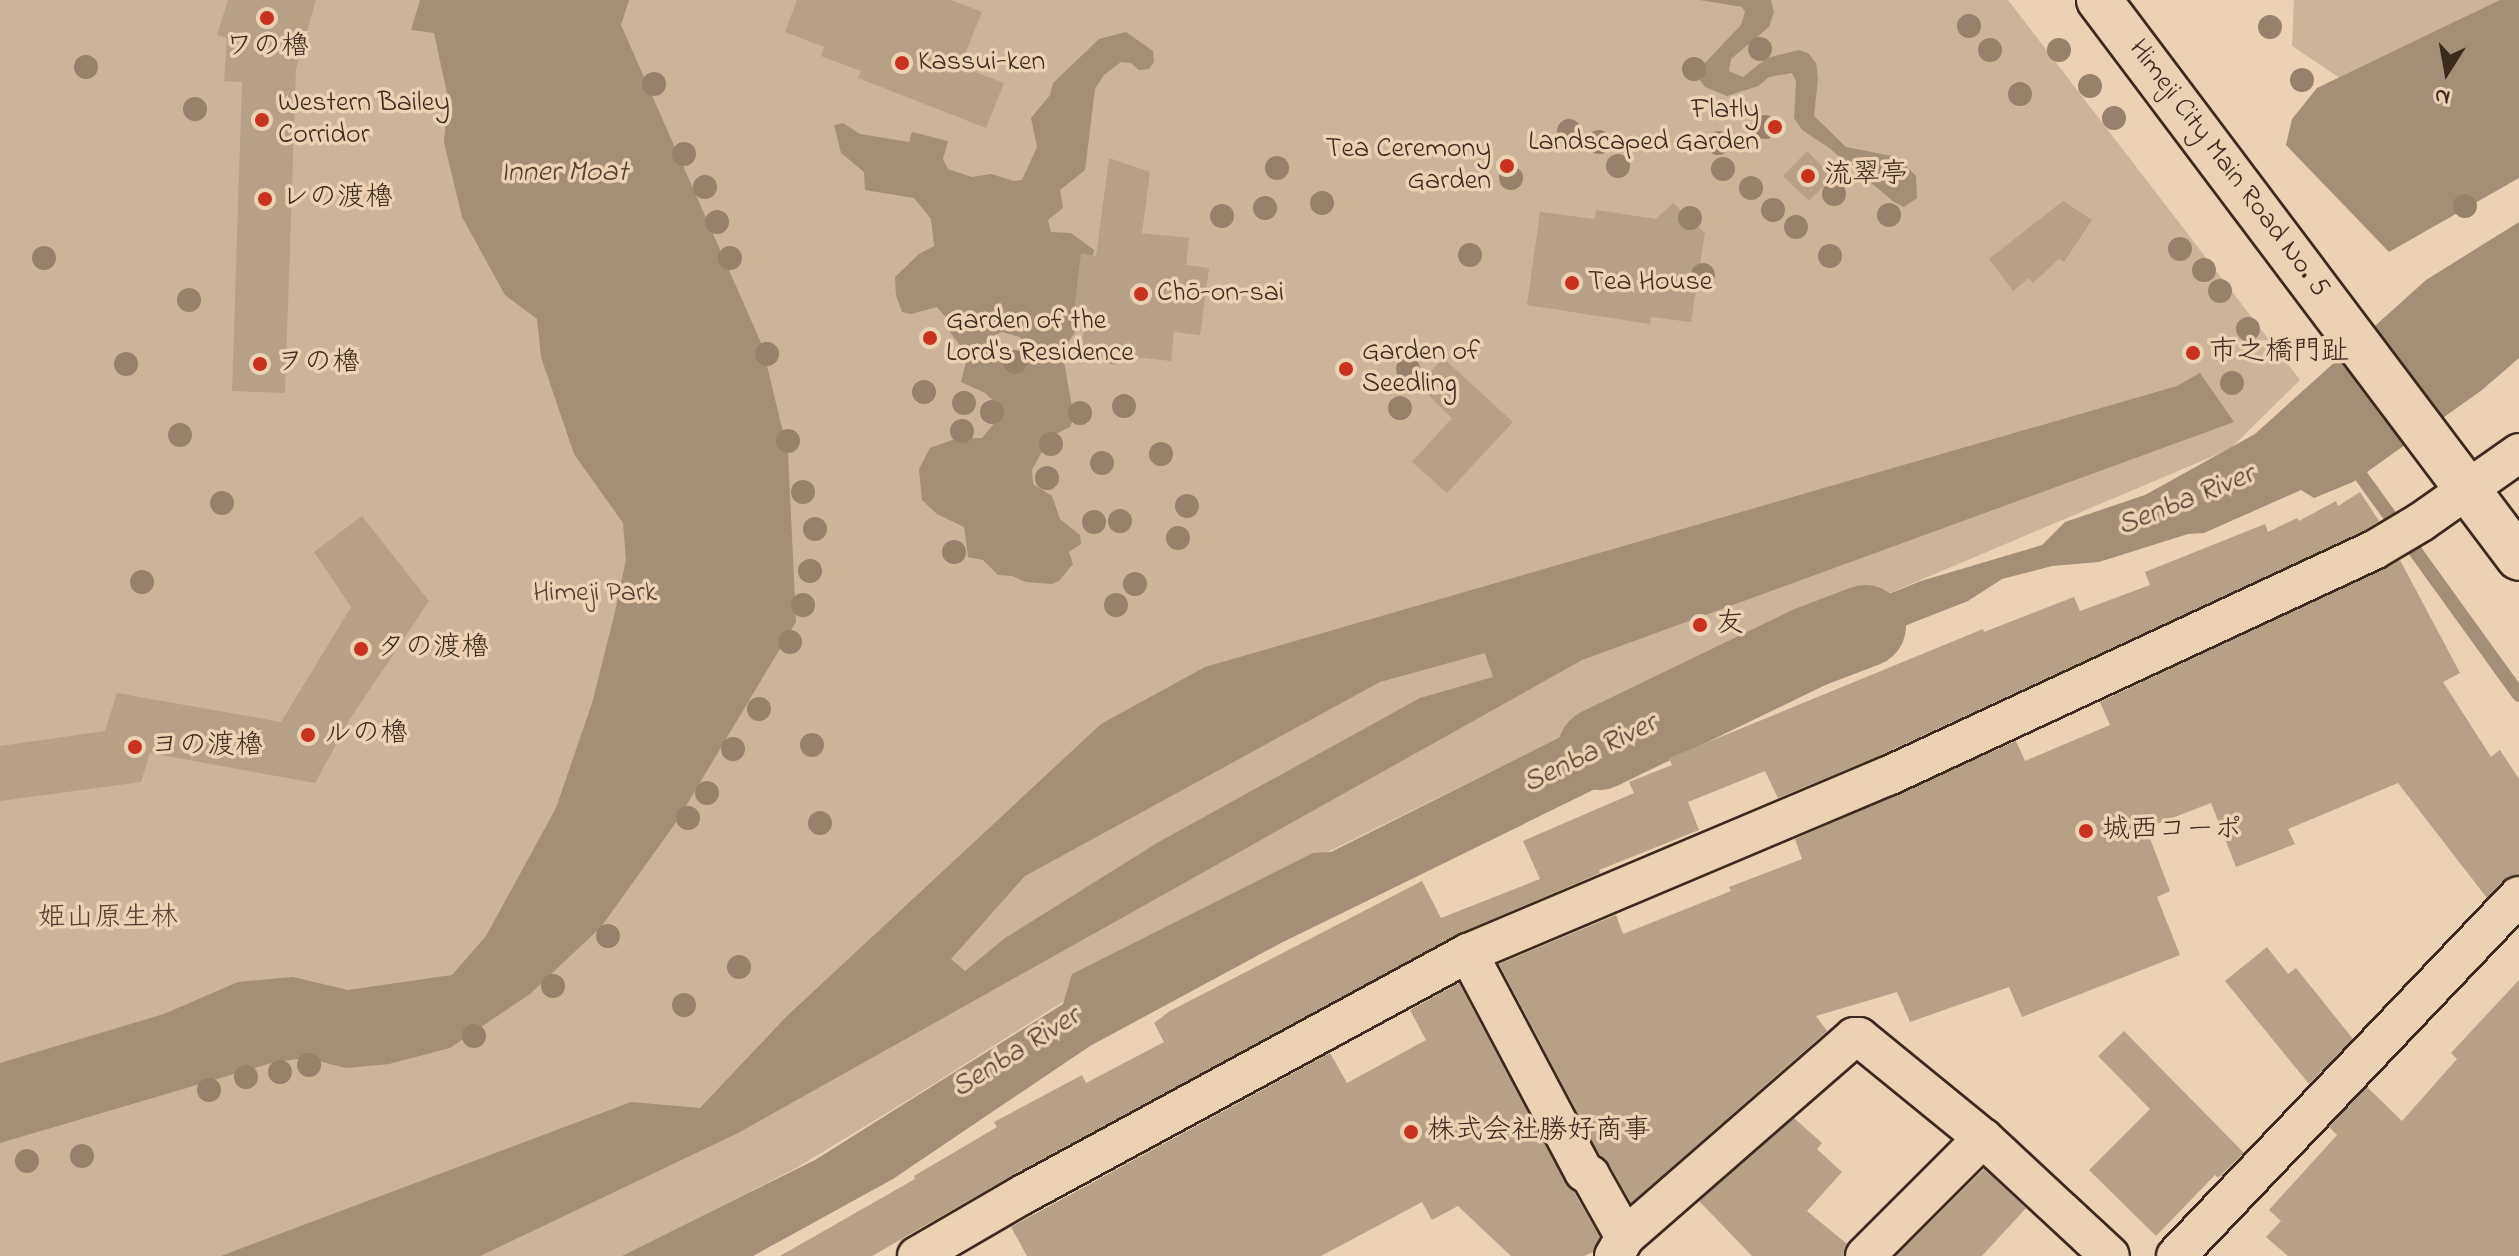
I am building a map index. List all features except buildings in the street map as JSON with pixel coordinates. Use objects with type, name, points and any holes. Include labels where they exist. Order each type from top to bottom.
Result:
[{"type":"street","name":"Himeji City Main Road No. 5","points":[[2099,0],[2519,558]]},
{"type":"street","points":[[917,1256],[1468,953],[1903,770],[2374,550],[2519,453]]},
{"type":"street","points":[[2176,1256],[2519,896]]},
{"type":"street","points":[[1468,953],[1584,1172],[1590,1175],[1620,1247],[1854,1037],[1859,1037],[1983,1138],[2110,1256]]},
{"type":"street","points":[[1865,1256],[1983,1138]]},
{"type":"green space","name":"Himeji Park","points":[[0,0],[2008,0],[2300,380],[2230,449],[1632,702],[1074,977],[1064,1001],[913,1097],[798,1167],[626,1256],[0,1256]]},
{"type":"green space","points":[[2294,0],[2519,0],[2398,117],[2292,46]]},
{"type":"water","name":"Inner Moat","points":[[420,0],[629,0],[621,25],[762,345],[788,453],[796,622],[677,821],[601,927],[530,994],[450,1048],[389,1064],[346,1068],[306,1058],[275,1062],[0,1143],[0,1063],[164,1014],[238,982],[293,977],[348,990],[452,975],[486,936],[556,808],[592,703],[615,612],[626,560],[623,523],[574,454],[541,357],[537,319],[505,295],[462,217],[444,142],[448,98],[434,33],[411,30]]},
{"type":"water","points":[[1700,0],[1771,0],[1774,12],[1769,27],[1731,59],[1729,71],[1743,77],[1767,58],[1799,50],[1808,53],[1816,63],[1818,78],[1814,116],[1846,147],[1897,157],[1916,176],[1917,198],[1904,207],[1894,202],[1828,147],[1802,130],[1794,118],[1796,81],[1792,73],[1769,77],[1758,86],[1727,96],[1705,87],[1700,80],[1703,65],[1741,25],[1745,12],[1742,7]]},
{"type":"water","points":[[2500,0],[2519,0],[2519,178],[2389,252],[2286,145],[2292,119],[2317,88]]},
{"type":"water","points":[[1126,32],[1153,51],[1154,62],[1149,69],[1139,70],[1131,63],[1121,62],[1104,75],[1095,89],[1085,170],[1060,190],[1063,208],[1048,220],[1051,232],[1071,233],[1094,250],[1079,326],[1066,346],[1064,362],[1074,418],[1070,427],[1050,437],[1032,470],[1033,484],[1052,496],[1060,519],[1080,535],[1081,544],[1069,552],[1073,564],[1059,581],[1052,584],[1026,582],[1012,576],[998,575],[983,560],[968,557],[964,527],[937,514],[922,500],[919,469],[930,448],[955,439],[982,438],[1001,415],[997,404],[985,393],[961,382],[968,354],[954,338],[947,327],[949,321],[937,307],[911,314],[902,312],[896,295],[895,277],[919,254],[934,246],[931,219],[914,198],[865,190],[864,172],[841,153],[834,125],[843,123],[860,134],[909,142],[912,132],[948,141],[943,159],[948,169],[972,177],[991,174],[1014,181],[1022,180],[1037,147],[1031,118],[1050,95],[1053,83],[1099,39]],"holes":[[[1002,332],[1020,337],[1026,351],[1026,367],[1011,372],[992,351],[993,336]]]},
{"type":"water","points":[[2519,222],[2519,358],[2482,390],[2353,482],[2314,498],[2301,490],[2204,533],[2188,534],[2099,562],[2052,566],[2002,579],[1968,601],[1884,634],[1842,663],[1728,704],[1705,717],[1679,739],[1649,753],[1640,767],[1281,943],[1090,1046],[893,1179],[753,1256],[622,1256],[815,1160],[1063,1004],[1072,974],[1313,853],[1331,852],[1638,698],[1702,700],[1756,678],[1778,648],[1841,613],[1921,581],[2042,545],[2065,522],[2145,495],[2255,434],[2426,280]]},
{"type":"water","points":[[2200,373],[2234,422],[1582,660],[738,1133],[480,1256],[221,1256],[631,1102],[700,1108],[787,1016],[1101,724],[1205,667],[2177,386]],"holes":[[[1485,653],[1493,677],[1420,698],[1157,843],[1005,938],[965,971],[951,959],[1025,876],[1380,682]]]},
{"type":"waterway","points":[[2351,462],[2519,695]]},
{"type":"waterway","name":"Senba River","points":[[1599,749],[1810,647],[1865,626]]},
{"type":"place","name":"ワの櫓","points":[[267,18]]},
{"type":"place","name":"Kassui-ken","points":[[902,63]]},
{"type":"place","name":"Western Bailey Corridor","points":[[262,120]]},
{"type":"place","name":"Flatly Landscaped Garden","points":[[1775,127]]},
{"type":"place","name":"Tea Ceremony Garden","points":[[1507,166]]},
{"type":"place","name":"流翠亭","points":[[1808,176]]},
{"type":"place","name":"レの渡櫓","points":[[265,199]]},
{"type":"place","name":"Tea House","points":[[1572,283]]},
{"type":"place","name":"Chō-on-sai","points":[[1141,294]]},
{"type":"place","name":"Garden of the Lord's Residence","points":[[930,338]]},
{"type":"place","name":"市之橋門趾","points":[[2193,353]]},
{"type":"place","name":"ヲの櫓","points":[[260,364]]},
{"type":"place","name":"Garden of Seedling","points":[[1346,369]]},
{"type":"place","name":"友","points":[[1700,625]]},
{"type":"place","name":"タの渡櫓","points":[[361,649]]},
{"type":"place","name":"ルの櫓","points":[[308,735]]},
{"type":"place","name":"ヨの渡櫓","points":[[135,747]]},
{"type":"place","name":"城西コーポ","points":[[2086,831]]},
{"type":"place","name":"株式会社勝好商事","points":[[1411,1132]]},
{"type":"park label","name":"姫山原生林","points":[[108,919]]}]
